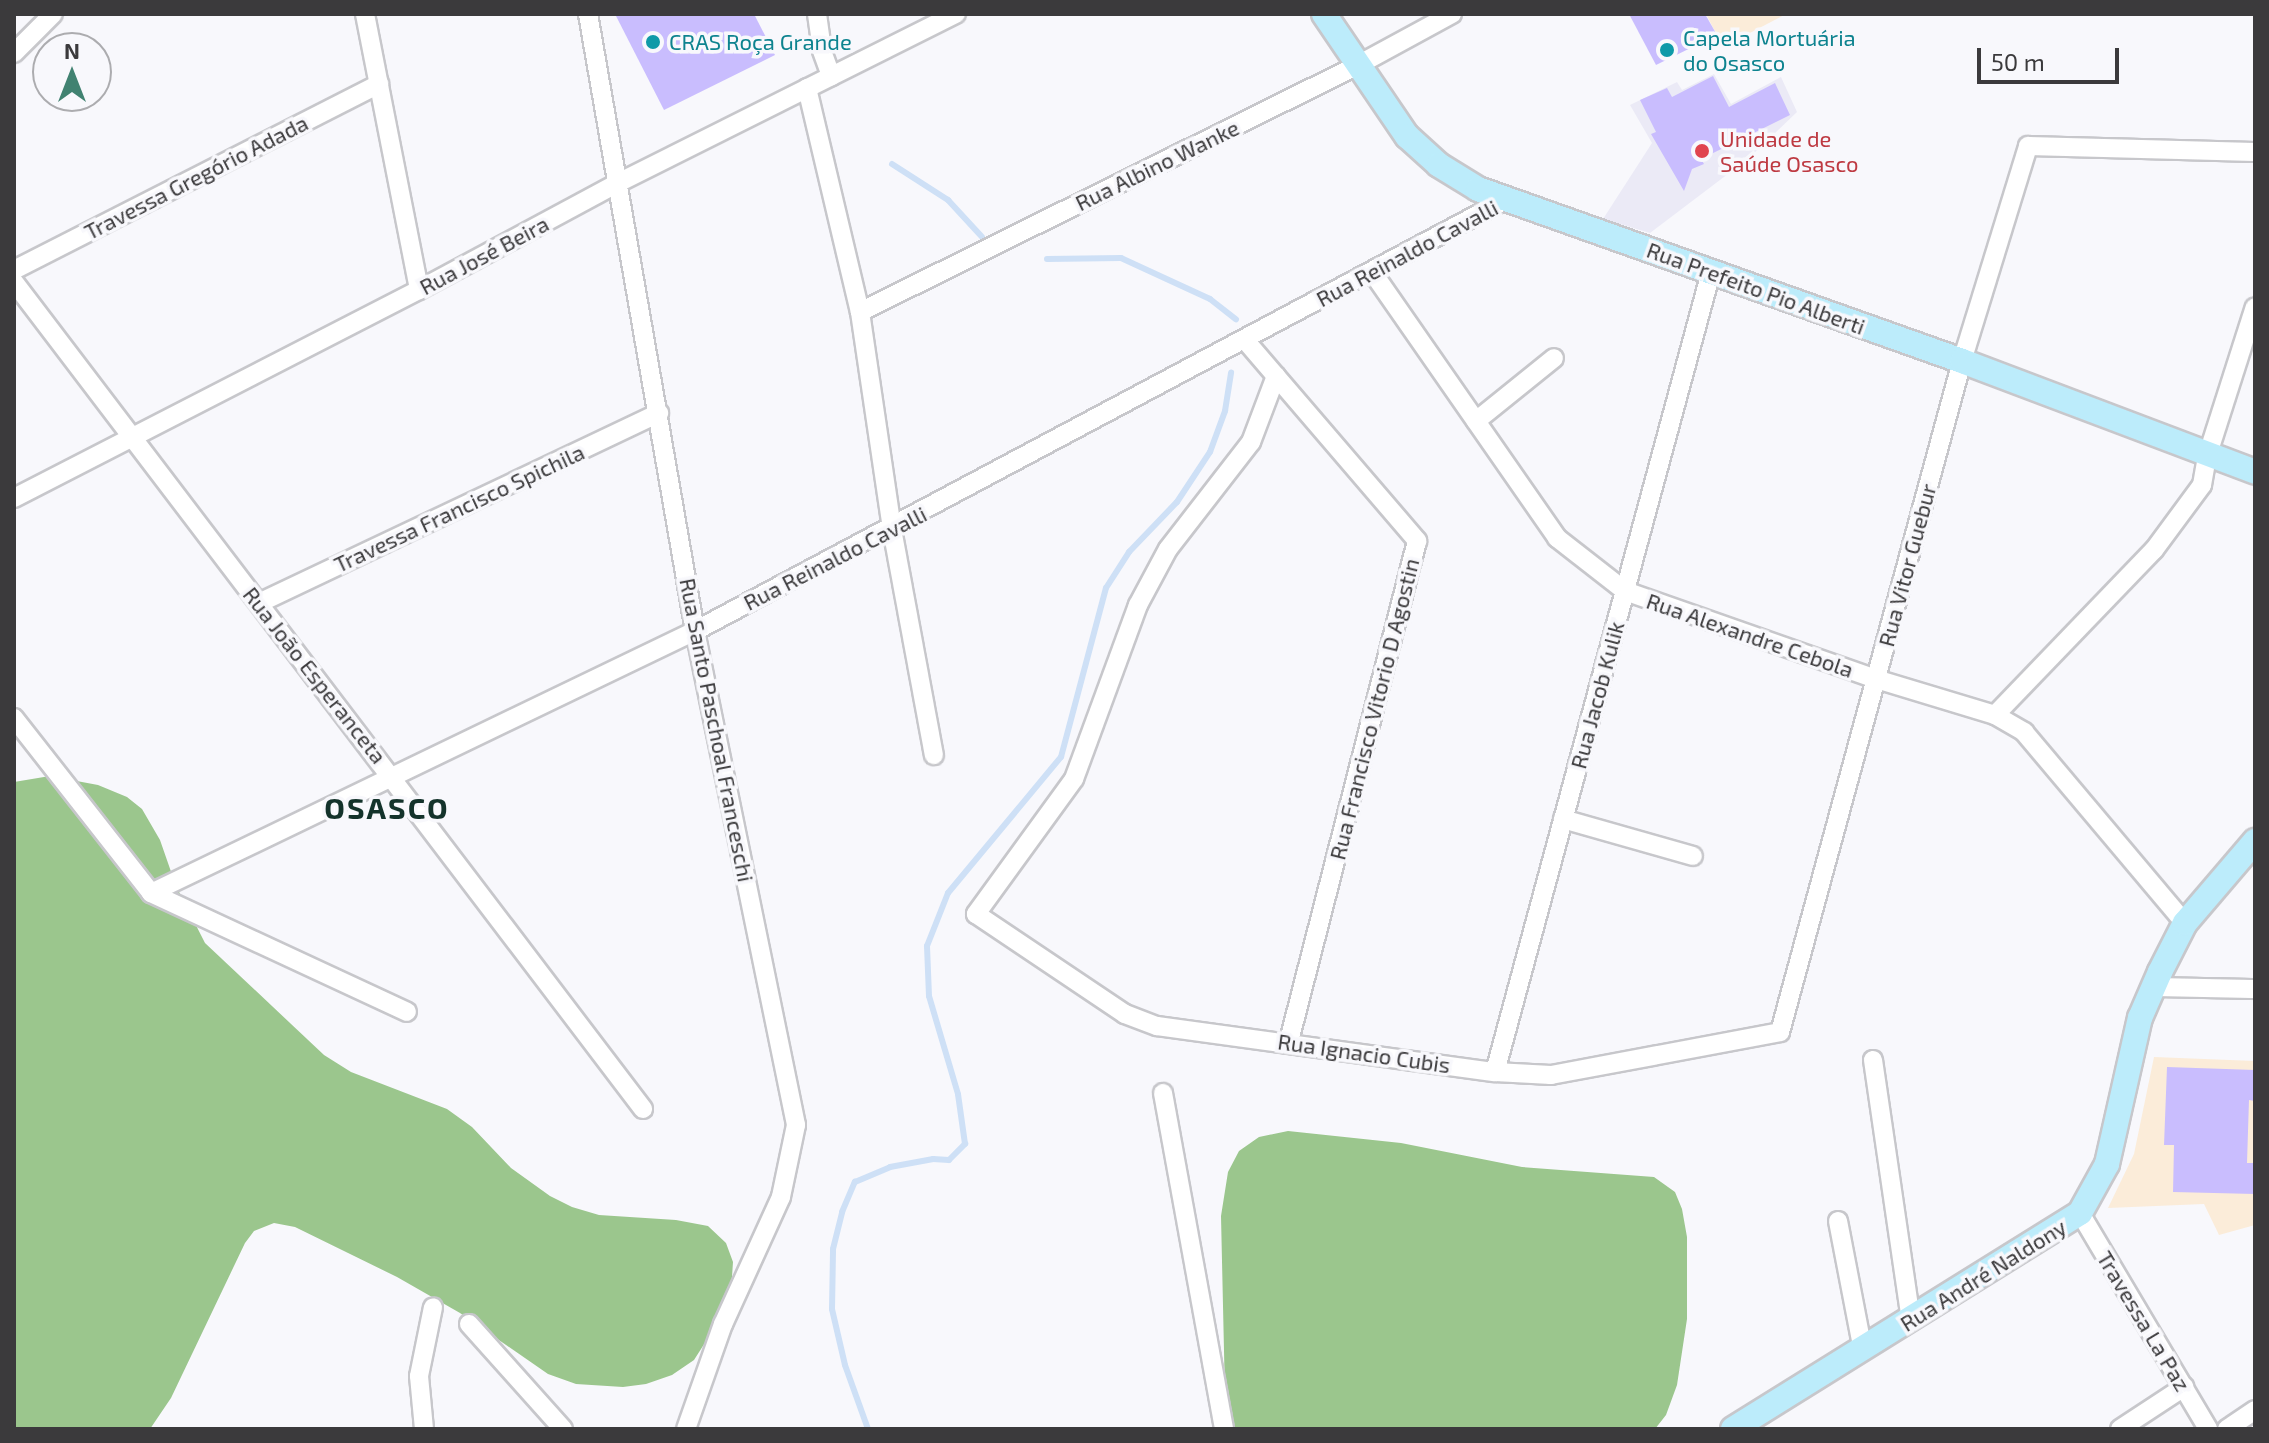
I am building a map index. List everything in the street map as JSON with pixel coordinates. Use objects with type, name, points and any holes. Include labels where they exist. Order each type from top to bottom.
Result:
[{"type":"main road","name":"Rua Prefeito Pio Alberti","points":[[1324,14],[1407,136],[1439,165],[1478,189],[1962,361],[2207,457],[2255,472]]},
{"type":"main road","name":"Rua André Naldony","points":[[1733,1429],[1863,1351],[2080,1213],[2107,1164],[2140,1018],[2153,987],[2185,923],[2255,841]]},
{"type":"street","points":[[14,53],[53,14]]},
{"type":"street","points":[[365,14],[419,290]]},
{"type":"street","name":"Rua Santo Paschoal Franceschi","points":[[588,14],[695,631],[796,1125],[781,1197],[723,1324],[686,1429]]},
{"type":"street","points":[[817,14],[822,51],[831,76]]},
{"type":"street","name":"Rua José Beira","points":[[14,498],[419,290],[618,183],[956,14]]},
{"type":"street","name":"Rua Albino Wanke","points":[[860,312],[1358,65],[1452,14]]},
{"type":"street","name":"Travessa Gregório Adada","points":[[14,270],[379,84]]},
{"type":"street","points":[[807,88],[860,312],[892,529],[934,755]]},
{"type":"street","name":"Rua Vitor Guebur","points":[[1780,1032],[1962,361],[2028,146],[2255,152]]},
{"type":"street","name":"Rua Reinaldo Cavalli","points":[[151,893],[695,631],[892,529],[1507,199]]},
{"type":"street","name":"Rua Jacob Kulik","points":[[1495,1072],[1711,272]]},
{"type":"street","name":"Rua Alexandre Cebola","points":[[1373,273],[1557,538],[1625,591],[1876,679],[1995,715],[2024,732],[2185,923]]},
{"type":"street","name":"Rua João Esperanceta","points":[[14,282],[394,777],[643,1109]]},
{"type":"street","points":[[1995,715],[2154,550],[2202,485],[2207,457],[2255,307]]},
{"type":"street","name":"Rua Francisco Vitorio D Agostin","points":[[1245,340],[1417,541],[1289,1041]]},
{"type":"street","points":[[1476,421],[1554,358]]},
{"type":"street","name":"Rua Ignacio Cubis","points":[[1276,376],[1251,442],[1168,549],[1138,605],[1074,779],[976,914],[1125,1014],[1157,1026],[1289,1041],[1495,1072],[1551,1075],[1780,1032]]},
{"type":"street","name":"Travessa Francisco Spichila","points":[[259,603],[659,413]]},
{"type":"street","points":[[14,718],[151,893],[407,1012]]},
{"type":"street","points":[[1563,819],[1693,856]]},
{"type":"street","points":[[2153,987],[2255,989]]},
{"type":"street","points":[[1873,1060],[1911,1320]]},
{"type":"street","points":[[1163,1093],[1224,1429]]},
{"type":"street","name":"Travessa La Paz","points":[[2080,1213],[2208,1429]]},
{"type":"street","points":[[1838,1221],[1863,1351]]},
{"type":"street","points":[[424,1429],[419,1376],[433,1307]]},
{"type":"street","points":[[469,1324],[563,1429]]},
{"type":"street","points":[[2120,1429],[2184,1387]]},
{"type":"street","points":[[2227,1429],[2255,1410]]},
{"type":"shaded area","points":[[1706,14],[1786,14],[1723,47]]},
{"type":"shaded area","name":"Unidade de Saúde Osasco","points":[[1714,74],[1731,104],[1781,77],[1797,112],[1749,158],[1650,233],[1603,219],[1652,143],[1630,105],[1677,82],[1682,90]]},
{"type":"shaded area","points":[[2154,1057],[2255,1061],[2255,1225],[2219,1235],[2204,1204],[2108,1208],[2134,1154]]},
{"type":"green space","points":[[50,776],[98,785],[127,797],[142,809],[160,840],[176,886],[205,943],[324,1055],[351,1072],[447,1109],[472,1127],[511,1168],[550,1196],[572,1207],[599,1215],[676,1220],[708,1226],[726,1243],[733,1262],[731,1292],[724,1313],[694,1360],[672,1375],[646,1384],[623,1387],[576,1384],[548,1374],[460,1313],[397,1277],[295,1227],[274,1223],[254,1231],[245,1243],[171,1398],[150,1429],[14,1429],[14,782]]},
{"type":"green space","points":[[1288,1131],[1401,1143],[1522,1167],[1654,1177],[1675,1192],[1687,1237],[1687,1319],[1677,1385],[1666,1415],[1655,1429],[1221,1429],[1225,1396],[1221,1216],[1228,1172],[1239,1151],[1259,1137]]},
{"type":"building","points":[[615,14],[754,14],[775,55],[664,110]]},
{"type":"building","name":"Capela Mortuária do Osasco","points":[[1629,14],[1705,14],[1717,35],[1656,65]]},
{"type":"building","points":[[1713,76],[1729,107],[1775,83],[1790,115],[1701,159],[1704,164],[1692,169],[1684,191],[1651,134],[1656,132],[1640,100],[1667,88],[1672,97]]},
{"type":"building","points":[[2167,1067],[2255,1070],[2255,1101],[2249,1100],[2247,1163],[2255,1163],[2255,1194],[2173,1192],[2174,1145],[2164,1145]]},
{"type":"waterway","points":[[892,164],[948,200],[982,237]]},
{"type":"waterway","points":[[1047,259],[1121,258],[1210,299],[1236,319]]},
{"type":"waterway","points":[[868,1429],[845,1365],[832,1309],[833,1249],[842,1212],[855,1182],[890,1167],[933,1159],[949,1160],[965,1144],[958,1094],[929,996],[927,946],[948,893],[1061,757],[1106,588],[1129,552],[1177,502],[1210,452],[1225,411],[1231,372]]},
{"type":"place","name":"CRAS Roça Grande","points":[[653,42]]},
{"type":"place","name":"Capela Mortuária do Osasco","points":[[1667,50]]},
{"type":"place","name":"Unidade de Saúde Osasco","points":[[1702,151]]},
{"type":"district","name":"OSASCO","points":[[387,807]]}]
